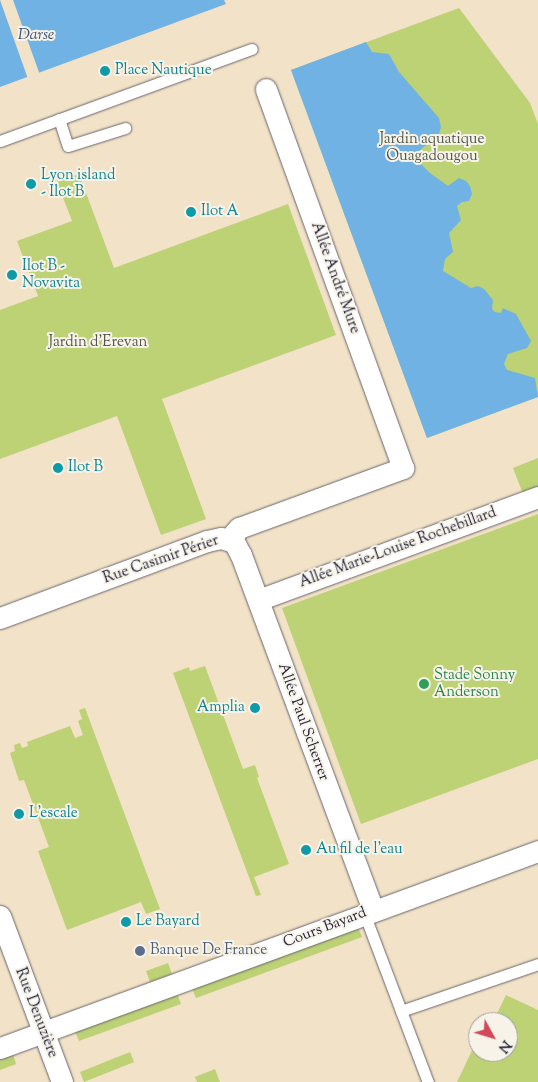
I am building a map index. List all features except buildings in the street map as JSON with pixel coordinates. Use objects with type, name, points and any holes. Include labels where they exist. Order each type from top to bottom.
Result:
[{"type":"street","name":"Allée André Mure","points":[[266,89],[403,468]]},
{"type":"street","name":"Rue Casimir Périer","points":[[0,618],[207,541],[221,538],[229,539],[239,528],[403,468]]},
{"type":"street","name":"Allée Marie-Louise Rochebillard","points":[[258,600],[538,497]]},
{"type":"street","name":"Allée Paul Scherrer","points":[[229,539],[238,545],[369,911]]},
{"type":"street","name":"Cours Bayard","points":[[0,1048],[538,850]]},
{"type":"street","name":"Rue Denuzière","points":[[0,916],[62,1082]]},
{"type":"lane","points":[[0,141],[252,49]]},
{"type":"lane","points":[[59,119],[68,146],[125,128]]},
{"type":"lane","points":[[369,911],[401,1011],[428,1082]]},
{"type":"lane","points":[[401,1011],[538,964]]},
{"type":"green space","name":"Jardin aquatique Ouagadougou","points":[[459,8],[530,103],[538,124],[538,397],[427,438],[291,70]]},
{"type":"green space","name":"Jardin d'Erevan","points":[[79,174],[114,268],[288,204],[336,335],[162,399],[206,519],[161,535],[117,416],[0,459],[0,310],[38,296],[17,241],[72,221],[57,182]]},
{"type":"green space","points":[[538,458],[538,494],[525,499],[513,468]]},
{"type":"green space","name":"Stade Sonny Anderson","points":[[538,514],[538,759],[361,824],[282,608]]},
{"type":"green space","points":[[205,666],[243,769],[255,765],[259,777],[257,778],[289,864],[254,877],[261,895],[256,896],[173,673],[189,667],[190,671]]},
{"type":"green space","points":[[85,708],[160,909],[146,914],[141,902],[67,930],[38,851],[49,847],[24,780],[19,781],[10,753],[15,751],[14,745],[20,743],[22,748],[28,746],[27,742],[70,726],[75,738],[83,735],[78,721],[82,719],[79,710]]},
{"type":"green space","points":[[358,927],[362,937],[196,998],[192,988]]},
{"type":"green space","points":[[168,963],[172,974],[150,982],[146,971]]},
{"type":"green space","points":[[177,993],[181,1004],[79,1041],[75,1031]]},
{"type":"green space","points":[[506,995],[538,1010],[538,1082],[457,1082],[468,1059],[468,1062],[518,1062],[518,1012],[498,1012]]},
{"type":"green space","points":[[130,1052],[134,1062],[84,1082],[80,1072]]},
{"type":"green space","points":[[13,1054],[16,1064],[0,1070],[0,1059]]},
{"type":"green space","points":[[215,1069],[220,1082],[197,1082],[195,1077]]},
{"type":"water","name":"Darse","points":[[0,0],[224,0],[226,4],[0,87]]},
{"type":"water","points":[[366,42],[372,52],[389,54],[399,72],[439,118],[441,127],[438,137],[421,149],[418,161],[430,173],[448,186],[459,178],[466,181],[470,186],[472,194],[469,201],[462,202],[457,206],[461,220],[449,233],[453,252],[445,259],[443,271],[471,288],[478,286],[484,289],[493,300],[492,309],[495,312],[501,313],[503,308],[516,314],[531,341],[527,348],[508,354],[504,364],[507,370],[535,378],[538,397],[427,438],[291,70]]},
{"type":"pier","points":[[0,0],[13,0],[40,75],[28,79]]},
{"type":"place","name":"Place Nautique","points":[[105,71]]},
{"type":"place","name":"Lyon island - Ilot B","points":[[31,184]]},
{"type":"place","name":"Ilot A","points":[[191,212]]},
{"type":"place","name":"Ilot B - Novavita","points":[[12,275]]},
{"type":"place","name":"Ilot B","points":[[58,468]]},
{"type":"place","name":"Stade Sonny Anderson","points":[[424,684]]},
{"type":"place","name":"Amplia","points":[[255,708]]},
{"type":"place","name":"L'escale","points":[[19,814]]},
{"type":"place","name":"Au fil de l'eau","points":[[306,850]]},
{"type":"place","name":"Le Bayard","points":[[126,922]]},
{"type":"place","name":"Banque De France","points":[[140,951]]}]
